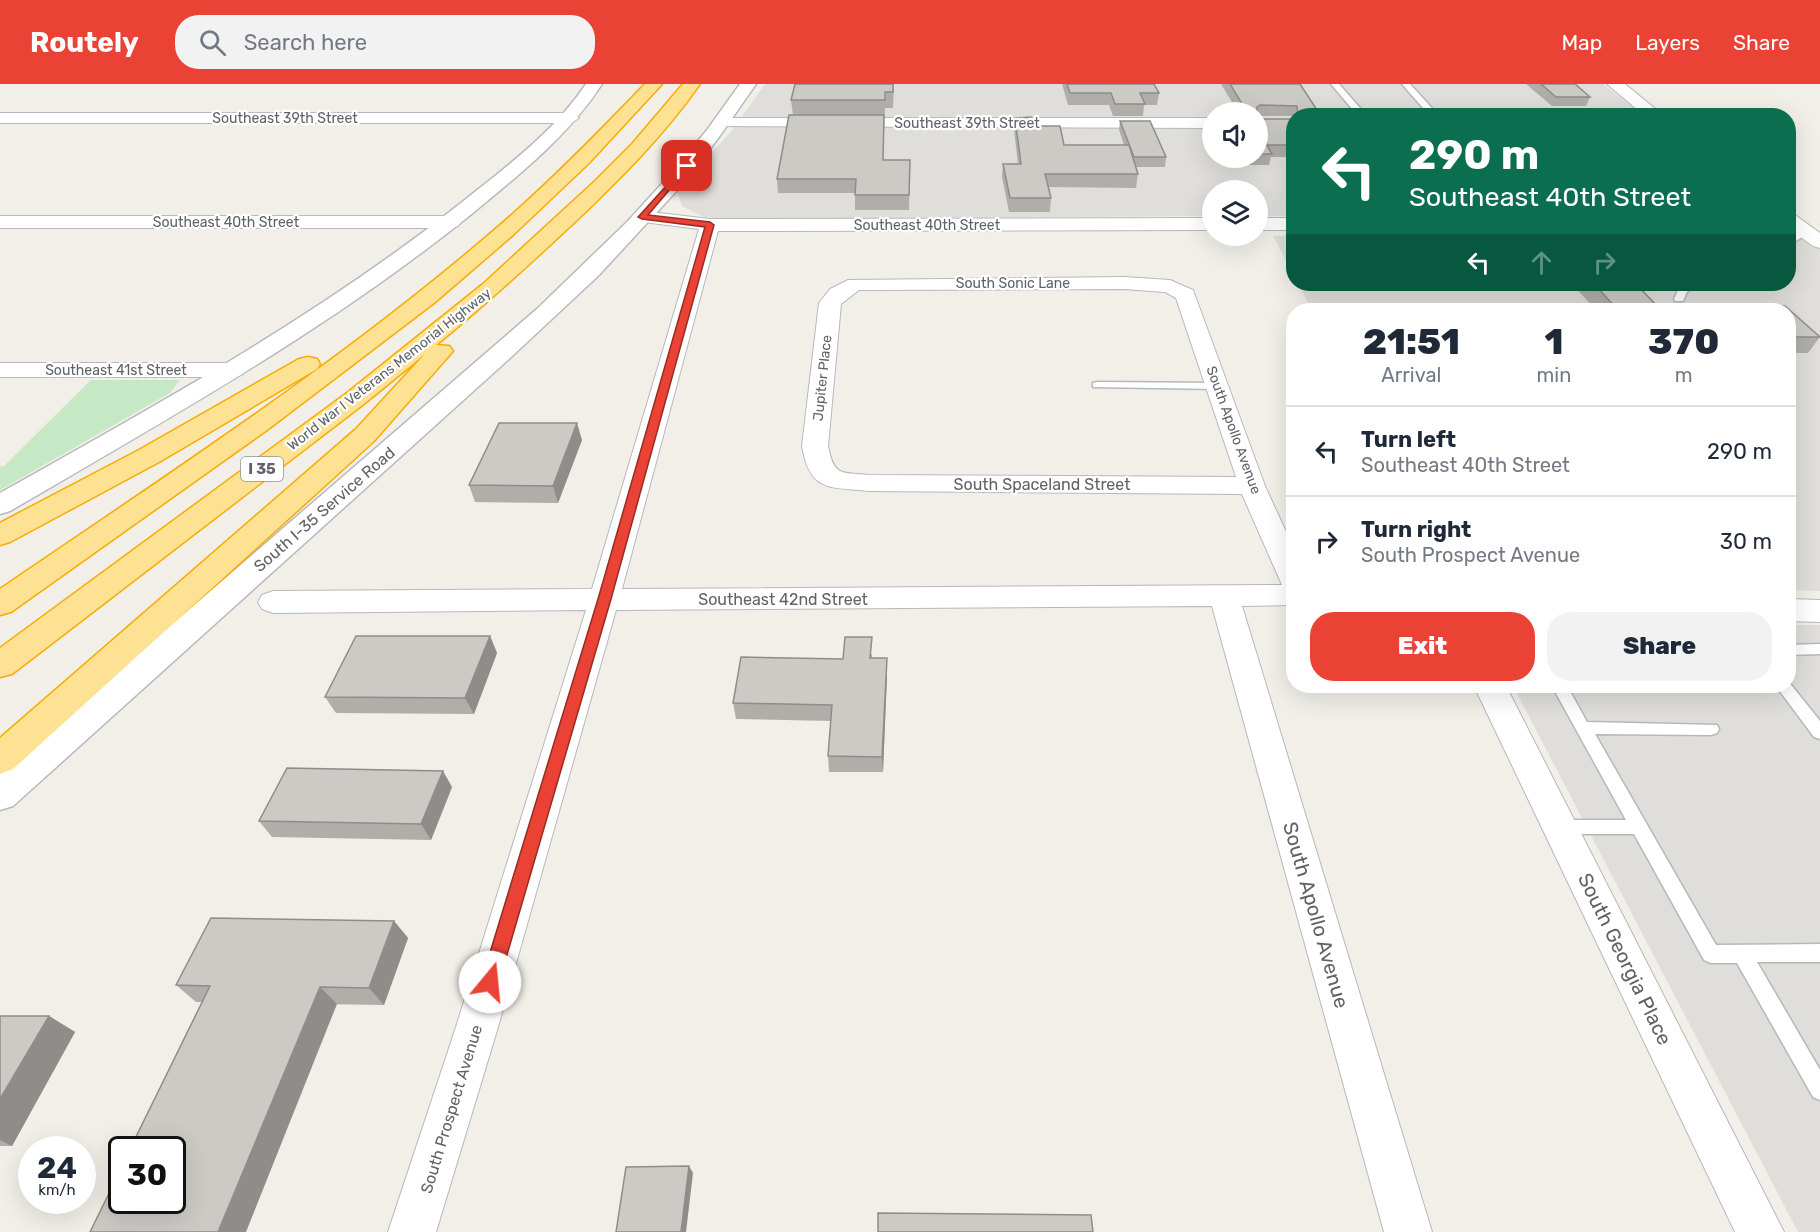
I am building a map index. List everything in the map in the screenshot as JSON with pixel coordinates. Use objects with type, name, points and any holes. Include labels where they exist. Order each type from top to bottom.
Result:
[{"type":"highway","name":"World War I Veterans Memorial Highway","points":[[0,665],[356,398],[518,265],[631,155],[692,85]]},
{"type":"highway","name":"I 35","points":[[0,604],[286,403],[438,287],[515,223],[573,170],[649,87]]},
{"type":"highway","points":[[0,759],[364,435],[518,265]]},
{"type":"highway","points":[[0,536],[149,456],[438,287]]},
{"type":"main road","points":[[0,505],[233,370],[340,303],[451,222],[553,136],[571,118],[594,84]]},
{"type":"main road","points":[[642,217],[723,123],[748,84]]},
{"type":"main road","name":"South I-35 Service Road","points":[[0,795],[537,321],[642,217]]},
{"type":"street","points":[[1615,84],[1646,108]]},
{"type":"street","name":"Southeast 39th Street","points":[[0,118],[571,118]]},
{"type":"street","name":"Southeast 39th Street","points":[[723,123],[1202,123]]},
{"type":"street","name":"Southeast 40th Street","points":[[642,217],[710,225],[1202,224]]},
{"type":"street","name":"Southeast 40th Street","points":[[0,222],[451,222]]},
{"type":"street","points":[[1268,224],[1286,224]]},
{"type":"street","name":"South Prospect Avenue","points":[[412,1232],[477,1026],[604,599],[710,225]]},
{"type":"street","name":"South Sonic Lane","points":[[855,284],[1124,283],[1170,286]]},
{"type":"street","name":"Jupiter Place","points":[[832,479],[819,467],[815,446],[830,303],[838,294],[855,284]]},
{"type":"street","name":"South Apollo Avenue","points":[[1170,286],[1185,295],[1252,486],[1286,563]]},
{"type":"street","name":"Southeast 41st Street","points":[[0,370],[233,370]]},
{"type":"street","name":"South Spaceland Street","points":[[832,479],[869,483],[1252,486]]},
{"type":"street","name":"Southeast 42nd Street","points":[[273,602],[1286,595]]},
{"type":"street","name":"South Apollo Avenue","points":[[1224,597],[1408,1232]]},
{"type":"street","points":[[1796,610],[1820,611]]},
{"type":"street","name":"South Georgia Place","points":[[1493,693],[1760,1232]]},
{"type":"lane","points":[[1335,84],[1356,108]]},
{"type":"lane","points":[[1406,84],[1428,108]]},
{"type":"lane","points":[[1679,299],[1683,291]]},
{"type":"lane","points":[[1097,386],[1218,386]]},
{"type":"lane","points":[[1796,650],[1820,649]]},
{"type":"lane","points":[[1563,693],[1711,954],[1820,953]]},
{"type":"lane","points":[[1789,693],[1820,733]]},
{"type":"lane","points":[[1583,728],[1711,729]]},
{"type":"lane","points":[[1560,827],[1639,827]]},
{"type":"lane","points":[[1742,954],[1820,1090]]},
{"type":"shaded area","points":[[765,84],[1603,84],[1634,108],[1286,108],[1286,216],[1268,216],[1268,180],[1202,180],[1202,216],[735,219],[704,217],[682,206],[677,191],[733,129]]},
{"type":"shaded area","points":[[1796,232],[1820,239],[1820,591],[1796,590],[1796,303],[1308,303],[1302,291],[1796,291]]},
{"type":"shaded area","points":[[1286,235],[1286,261],[1273,236]]},
{"type":"shaded area","points":[[1796,625],[1820,625],[1820,1232],[1798,1232],[1517,693],[1796,693]]},
{"type":"green space","points":[[91,380],[180,380],[170,393],[0,490],[0,466],[4,466]]},
{"type":"building","points":[[795,84],[893,84],[893,92],[885,92],[885,100],[791,100]]},
{"type":"building","points":[[1067,84],[1154,84],[1159,93],[1140,93],[1145,104],[1115,104],[1111,93],[1070,93]]},
{"type":"building","points":[[1230,84],[1300,84],[1316,108],[1297,108],[1297,106],[1268,105],[1268,102],[1241,102]]},
{"type":"building","points":[[1541,84],[1575,84],[1590,97],[1556,97]]},
{"type":"building","points":[[789,115],[884,115],[883,160],[910,160],[909,195],[855,195],[856,179],[777,179]]},
{"type":"building","points":[[1031,117],[1034,126],[1060,126],[1064,145],[1129,145],[1138,174],[1045,174],[1051,198],[1010,198],[1003,164],[1021,164],[1015,118]]},
{"type":"building","points":[[1268,119],[1286,119],[1286,145],[1268,145]]},
{"type":"building","points":[[1120,121],[1150,121],[1166,157],[1134,157]]},
{"type":"building","points":[[1600,291],[1643,291],[1654,303],[1612,303]]},
{"type":"building","points":[[1796,316],[1820,337],[1796,337]]},
{"type":"building","points":[[499,423],[577,423],[553,486],[469,485]]},
{"type":"building","points":[[356,636],[490,636],[465,698],[325,697]]},
{"type":"building","points":[[845,637],[872,637],[870,658],[887,658],[882,757],[828,756],[832,705],[733,703],[741,657],[843,659]]},
{"type":"building","points":[[287,768],[443,771],[421,824],[259,821]]},
{"type":"building","points":[[211,918],[394,921],[369,988],[320,987],[218,1232],[90,1232],[108,1195],[108,1214],[186,1214],[186,1136],[136,1136],[210,986],[176,985]]},
{"type":"building","points":[[0,1016],[49,1016],[0,1099]]},
{"type":"building","points":[[689,1166],[681,1232],[616,1232],[626,1167]]},
{"type":"building","points":[[878,1213],[1091,1215],[1093,1232],[878,1232]]},
{"type":"route","points":[[490,982],[604,599],[710,225],[642,217],[687,166]]}]
